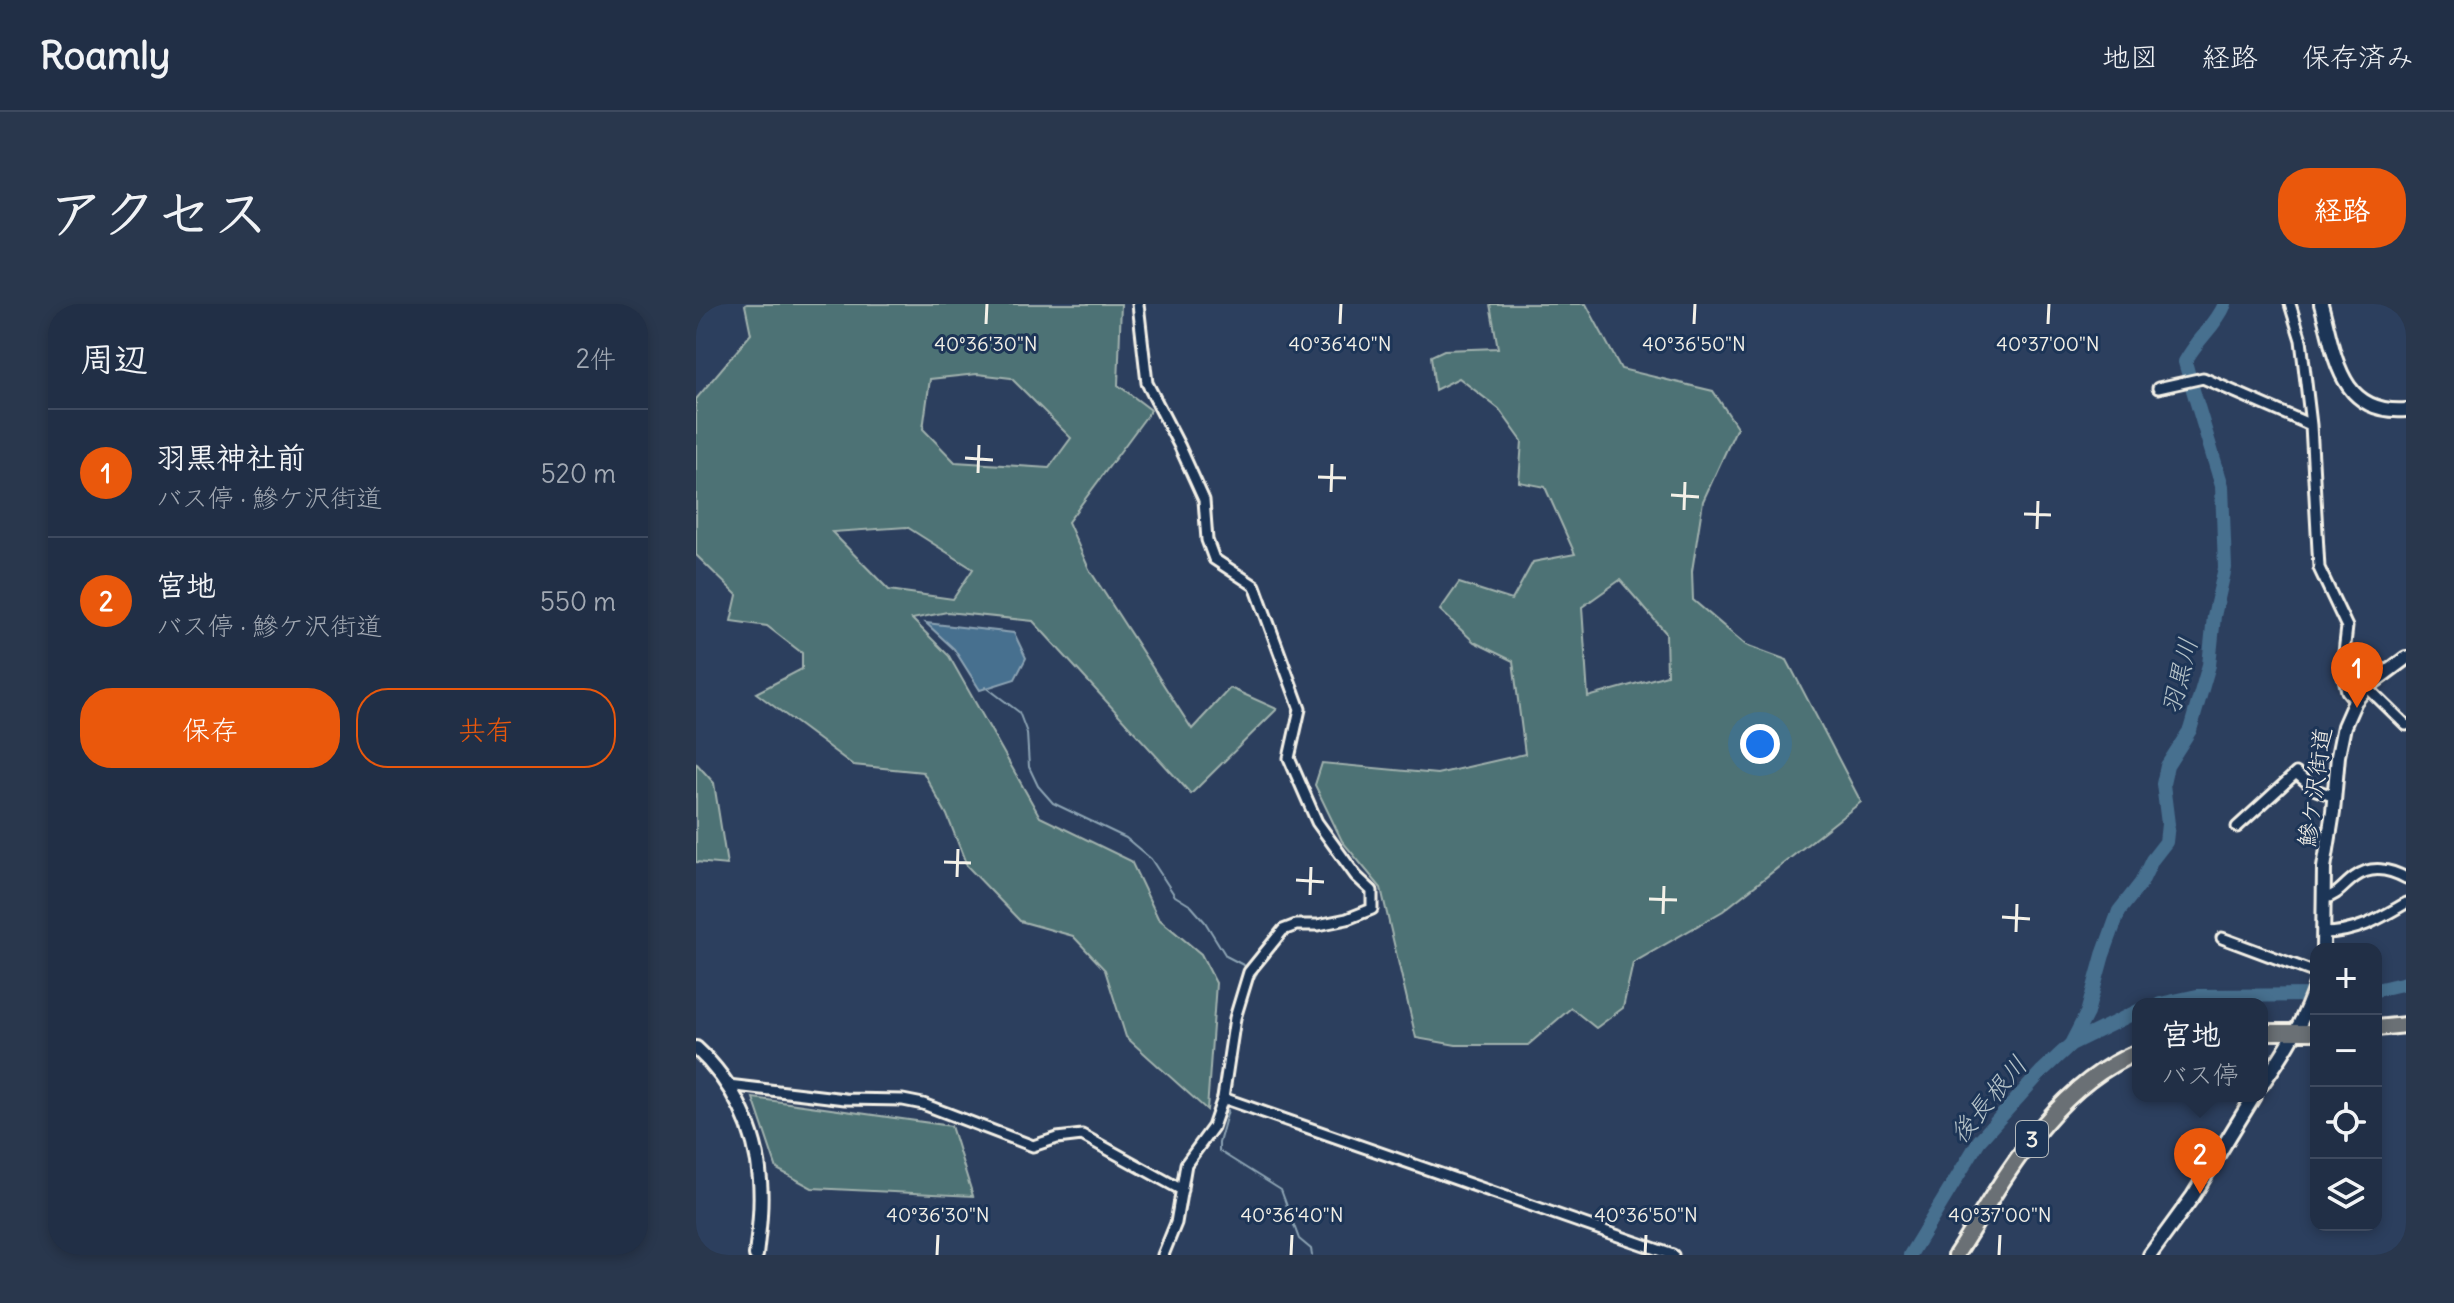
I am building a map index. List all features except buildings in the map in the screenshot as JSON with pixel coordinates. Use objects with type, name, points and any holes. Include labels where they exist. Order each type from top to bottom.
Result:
[{"type":"main road","points":[[2382,1027],[2406,1025]]},
{"type":"main road","points":[[2268,1032],[2310,1032]]},
{"type":"main road","name":"3","points":[[1956,1255],[2024,1149],[2061,1105],[2105,1069],[2132,1055]]},
{"type":"street","points":[[1138,304],[1147,383],[1204,500],[1207,540],[1214,559],[1255,586],[1300,709],[1289,758],[1317,822],[1356,876],[1372,891],[1372,909],[1347,919],[1318,925],[1296,925],[1283,930],[1249,972],[1235,1018],[1223,1098],[1213,1127],[1186,1164],[1176,1223],[1163,1255]]},
{"type":"street","points":[[2290,304],[2301,340],[2311,425],[2319,568],[2347,627],[2342,670],[2347,691],[2355,701]]},
{"type":"street","points":[[2321,304],[2337,365],[2351,390],[2380,409],[2406,410]]},
{"type":"street","points":[[2158,388],[2203,378],[2311,425]]},
{"type":"street","name":"鰺ケ沢街道","points":[[2323,943],[2324,868],[2346,719],[2367,687],[2406,658]]},
{"type":"street","points":[[2367,687],[2405,721]]},
{"type":"street","points":[[2237,827],[2296,773],[2316,790],[2335,797]]},
{"type":"street","points":[[2323,899],[2339,893],[2355,877],[2374,870],[2392,871],[2406,878]]},
{"type":"street","points":[[2323,933],[2353,930],[2367,925],[2406,903]]},
{"type":"street","points":[[2222,938],[2310,971]]},
{"type":"street","points":[[2268,1075],[2296,1033],[2310,1003]]},
{"type":"street","points":[[696,1048],[728,1085],[752,1136],[758,1162],[760,1215],[756,1255]]},
{"type":"street","points":[[728,1085],[845,1099],[903,1100],[923,1104],[1033,1146],[1057,1138],[1082,1135],[1182,1190]]},
{"type":"street","points":[[1223,1098],[1673,1255]]},
{"type":"street","points":[[2150,1255],[2193,1196],[2250,1102]]},
{"type":"green space","points":[[1121,304],[1118,385],[1151,410],[1068,522],[1089,569],[1192,729],[1230,688],[1277,709],[1191,794],[1033,621],[947,612],[912,619],[949,656],[1040,817],[1131,861],[1158,918],[1201,954],[1216,983],[1207,1110],[1126,1037],[1105,970],[1073,936],[1020,921],[967,866],[947,815],[923,772],[853,765],[756,693],[802,669],[802,653],[767,626],[731,621],[737,595],[696,555],[696,399],[751,334],[745,305]],"holes":[[[977,374],[1011,378],[1071,438],[1049,468],[955,462],[923,429],[930,379]],[[907,527],[973,569],[953,599],[889,590],[832,532]]]},
{"type":"green space","points":[[1490,304],[1586,304],[1621,369],[1713,391],[1737,427],[1703,501],[1692,571],[1693,600],[1746,645],[1787,660],[1861,802],[1723,911],[1633,963],[1623,1008],[1596,1028],[1571,1008],[1528,1045],[1456,1045],[1416,1038],[1381,888],[1342,841],[1315,785],[1322,763],[1437,774],[1525,754],[1513,661],[1474,642],[1440,610],[1459,583],[1512,600],[1533,562],[1575,554],[1545,487],[1519,482],[1522,441],[1499,409],[1459,378],[1435,390],[1431,356],[1444,350],[1498,348]],"holes":[[[1620,580],[1666,633],[1667,675],[1588,697],[1582,607]]]},
{"type":"green space","points":[[696,763],[714,783],[727,865],[696,862]]},
{"type":"green space","points":[[753,1098],[951,1126],[973,1196],[812,1188],[777,1169]]},
{"type":"water","points":[[926,623],[1014,633],[1026,658],[1015,679],[980,690],[954,649]]},
{"type":"waterway","name":"羽黒川","points":[[2189,376],[2185,362],[2225,304]]},
{"type":"waterway","name":"羽黒川","points":[[2071,1044],[2087,1013],[2119,911],[2141,883],[2152,860],[2166,842],[2168,824],[2163,784],[2167,766],[2190,730],[2209,665],[2214,616],[2225,568],[2222,486],[2193,390]]},
{"type":"waterway","points":[[986,687],[1019,712],[1027,733],[1029,767],[1038,786],[1053,803],[1126,838],[1151,859],[1175,896],[1191,906],[1205,922],[1226,956],[1247,967]]},
{"type":"waterway","points":[[1248,989],[1257,973]]},
{"type":"waterway","name":"後長根川","points":[[2382,989],[2406,983]]},
{"type":"waterway","name":"後長根川","points":[[2188,998],[2310,995]]},
{"type":"waterway","name":"後長根川","points":[[1910,1255],[1979,1141],[2042,1071],[2071,1044],[2132,1014]]},
{"type":"waterway","points":[[1230,1093],[1239,1022]]},
{"type":"waterway","points":[[1228,1110],[1219,1151],[1281,1190],[1299,1239],[1311,1249],[1312,1255]]},
{"type":"place","name":"羽黒神社前","points":[[2357,708]]},
{"type":"place","name":"宮地","points":[[2200,1194]]}]
